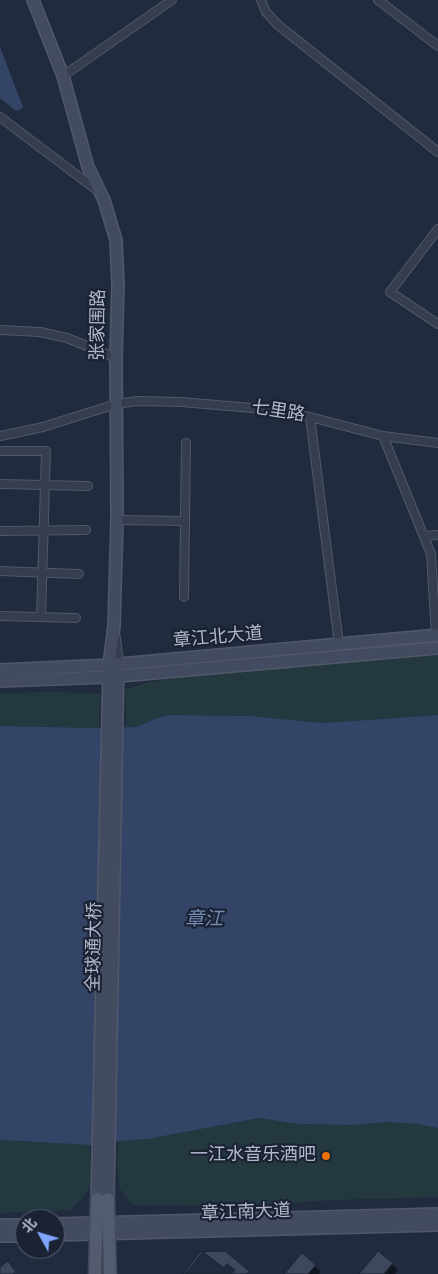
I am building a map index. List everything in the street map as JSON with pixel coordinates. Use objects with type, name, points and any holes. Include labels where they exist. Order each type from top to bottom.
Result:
[{"type":"main road","name":"张家围路","points":[[33,0],[62,76],[88,167],[101,193],[116,240],[118,284],[116,358],[117,520],[113,671]]},
{"type":"main road","name":"章江北大道","points":[[0,670],[113,671],[340,644],[437,635]]},
{"type":"main road","name":"章江北大道","points":[[0,681],[438,648]]},
{"type":"main road","name":"全球通大桥","points":[[103,1199],[113,671]]},
{"type":"main road","points":[[103,1199],[103,1229],[110,1274]]},
{"type":"main road","name":"章江南大道","points":[[65,1234],[103,1229],[438,1214]]},
{"type":"main road","points":[[0,1226],[15,1225]]},
{"type":"main road","name":"章江南大道","points":[[65,1225],[103,1229],[438,1225]]},
{"type":"main road","points":[[95,1274],[103,1229]]},
{"type":"main road","points":[[0,1236],[15,1236]]},
{"type":"street","points":[[62,76],[172,0]]},
{"type":"street","points":[[261,0],[266,12],[278,25],[438,152]]},
{"type":"street","points":[[378,0],[438,46]]},
{"type":"street","points":[[0,117],[101,193]]},
{"type":"street","points":[[438,229],[390,292],[438,324]]},
{"type":"street","points":[[0,330],[40,332],[67,338],[116,358]]},
{"type":"street","name":"七里路","points":[[0,436],[43,427],[116,404],[138,401],[191,402],[264,409],[310,417],[383,436],[438,443]]},
{"type":"street","points":[[310,417],[340,644]]},
{"type":"street","points":[[383,436],[431,554],[437,635]]},
{"type":"street","points":[[184,597],[186,443]]},
{"type":"street","points":[[0,451],[46,451],[40,617]]},
{"type":"street","points":[[0,484],[88,486]]},
{"type":"street","points":[[117,520],[185,522]]},
{"type":"street","points":[[0,531],[86,530]]},
{"type":"street","points":[[425,536],[438,535]]},
{"type":"street","points":[[0,571],[79,574]]},
{"type":"street","points":[[0,616],[76,618]]},
{"type":"green space","points":[[438,655],[438,715],[323,723],[250,716],[169,715],[154,719],[138,727],[126,727],[126,690],[145,683],[172,678]]},
{"type":"green space","points":[[56,692],[100,694],[99,728],[0,726],[0,693]]},
{"type":"green space","points":[[259,1118],[298,1124],[352,1125],[387,1122],[418,1124],[438,1128],[438,1197],[335,1200],[239,1206],[133,1205],[120,1189],[117,1166],[118,1141],[148,1139]]},
{"type":"green space","points":[[0,1140],[90,1145],[91,1184],[83,1197],[70,1210],[15,1209],[15,1212],[0,1213]]},
{"type":"water","points":[[0,47],[23,107],[20,110],[16,111],[0,98]]},
{"type":"water","name":"章江","points":[[169,715],[250,716],[323,723],[438,715],[438,1128],[418,1124],[387,1122],[352,1125],[298,1124],[259,1118],[148,1139],[90,1145],[0,1140],[0,726],[137,727],[154,719]]},
{"type":"building","points":[[225,1251],[249,1271],[247,1274],[183,1274],[200,1252]]},
{"type":"building","points":[[378,1251],[393,1263],[384,1274],[359,1274]]},
{"type":"building","points":[[203,1252],[224,1268],[227,1264],[235,1270],[231,1274],[185,1274]]},
{"type":"building","points":[[302,1253],[316,1265],[308,1274],[284,1274]]},
{"type":"building","points":[[8,1261],[16,1272],[13,1274],[0,1274],[0,1267]]},
{"type":"place","name":"一江水音乐酒吧","points":[[326,1156]]}]
